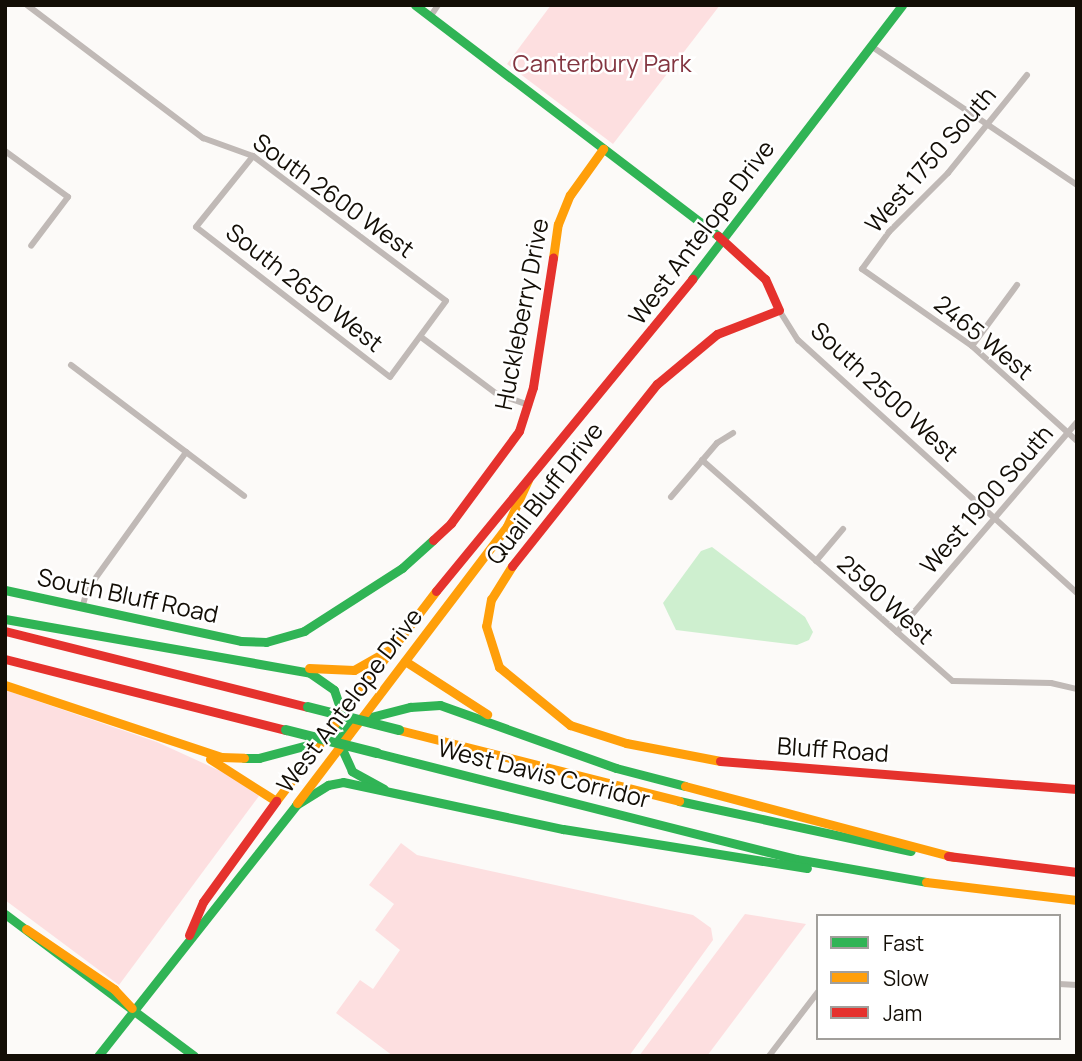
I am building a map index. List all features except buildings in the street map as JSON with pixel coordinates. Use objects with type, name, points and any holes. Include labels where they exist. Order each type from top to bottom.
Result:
[{"type":"main road","name":"South 2500 West","points":[[415,5],[723,239],[759,270],[779,310]]},
{"type":"main road","name":"West Antelope Drive","points":[[98,1056],[188,937],[215,911],[296,805],[391,649],[496,513],[528,480],[723,239],[902,5]]},
{"type":"main road","name":"Huckleberry Drive","points":[[241,640],[276,640],[304,631],[415,559],[451,523],[506,453],[529,405],[558,224],[575,186],[603,149]]},
{"type":"main road","name":"Quail Bluff Drive","points":[[589,733],[555,715],[499,667],[486,633],[491,599],[657,384],[716,334],[779,310]]},
{"type":"main road","name":"West Antelope Drive","points":[[361,720],[507,526],[528,480]]},
{"type":"main road","name":"South Bluff Road","points":[[5,590],[241,640]]},
{"type":"main road","points":[[5,619],[224,660],[292,668],[354,670],[391,649]]},
{"type":"main road","name":"West Davis Corridor","points":[[5,631],[752,819],[954,858],[1077,872]]},
{"type":"main road","name":"West Davis Corridor","points":[[5,659],[796,859],[940,885],[1077,900]]},
{"type":"main road","points":[[405,661],[463,701],[526,735]]},
{"type":"main road","points":[[292,668],[326,682],[346,723],[410,707],[440,705],[616,768],[954,858]]},
{"type":"main road","points":[[5,685],[191,750],[233,771],[276,801]]},
{"type":"main road","name":"West Antelope Drive","points":[[336,737],[346,723]]},
{"type":"main road","name":"Bluff Road","points":[[589,733],[725,762],[1077,789]]},
{"type":"main road","points":[[191,750],[247,759],[336,737],[358,777],[384,789]]},
{"type":"main road","name":"West Antelope Drive","points":[[188,937],[203,902],[322,740]]},
{"type":"main road","points":[[296,805],[338,782],[384,789],[607,838],[901,883],[940,885]]},
{"type":"main road","points":[[5,914],[109,996],[133,1010],[194,1056]]},
{"type":"street","name":"South 2600 West","points":[[27,5],[203,138],[253,156],[446,301],[421,337]]},
{"type":"street","points":[[430,17],[438,5]]},
{"type":"street","points":[[871,46],[989,123],[1077,185]]},
{"type":"street","name":"West 1750 South","points":[[862,269],[888,232],[989,123],[1027,75]]},
{"type":"street","points":[[5,151],[68,197],[31,246]]},
{"type":"street","name":"South 2650 West","points":[[253,156],[197,228],[390,377],[421,337]]},
{"type":"street","name":"2465 West","points":[[862,269],[972,346],[1077,441]]},
{"type":"street","points":[[972,346],[1017,285]]},
{"type":"street","name":"South 2500 West","points":[[779,310],[798,340],[1077,593]]},
{"type":"street","points":[[421,337],[497,394],[529,405]]},
{"type":"street","points":[[71,365],[244,496]]},
{"type":"street","name":"West 1900 South","points":[[897,632],[1077,422]]},
{"type":"street","points":[[671,497],[702,460],[733,433]]},
{"type":"street","points":[[82,608],[92,582],[186,452]]},
{"type":"street","name":"2590 West","points":[[702,460],[953,681],[1051,683],[1077,689]]},
{"type":"street","points":[[816,561],[843,528]]},
{"type":"street","points":[[769,1056],[816,995]]},
{"type":"green space","name":"Canterbury Park","points":[[551,5],[720,5],[613,144],[507,64]]},
{"type":"green space","points":[[5,690],[157,742],[227,774],[259,796],[119,985],[5,900]]},
{"type":"green space","points":[[401,843],[417,855],[693,915],[711,928],[713,940],[629,1056],[393,1056],[336,1013],[360,980],[373,989],[400,950],[375,930],[394,904],[369,885]]},
{"type":"green space","points":[[745,914],[806,924],[707,1056],[639,1056]]},
{"type":"shaded area","points":[[712,547],[805,617],[813,632],[809,640],[797,645],[676,630],[663,603],[701,551]]},
{"type":"traffic: fast","points":[[415,5],[718,236]]},
{"type":"traffic: fast","points":[[692,279],[902,5]]},
{"type":"traffic: fast","points":[[5,590],[241,641],[266,642],[304,631],[402,568],[433,540]]},
{"type":"traffic: fast","points":[[5,619],[310,673],[334,690],[349,734],[259,758],[244,758]]},
{"type":"traffic: fast","points":[[384,789],[352,771],[332,727],[410,707],[440,705],[616,768],[685,786]]},
{"type":"traffic: fast","points":[[308,707],[399,730]]},
{"type":"traffic: fast","points":[[286,730],[377,753]]},
{"type":"traffic: fast","points":[[377,753],[796,859],[926,882]]},
{"type":"traffic: fast","points":[[296,805],[328,785],[343,782],[563,829],[807,868]]},
{"type":"traffic: fast","points":[[679,801],[911,851]]},
{"type":"traffic: fast","points":[[98,1056],[296,805]]},
{"type":"traffic: fast","points":[[5,914],[194,1056]]},
{"type":"traffic: slow","points":[[553,258],[558,224],[570,195],[603,149]]},
{"type":"traffic: slow","points":[[297,803],[507,526],[528,480]]},
{"type":"traffic: slow","points":[[512,566],[491,599],[486,626],[499,667],[570,725],[626,743],[720,761]]},
{"type":"traffic: slow","points":[[276,801],[436,591]]},
{"type":"traffic: slow","points":[[309,668],[354,670],[391,649]]},
{"type":"traffic: slow","points":[[405,661],[487,714]]},
{"type":"traffic: slow","points":[[5,685],[221,757],[244,758]]},
{"type":"traffic: slow","points":[[399,730],[679,801]]},
{"type":"traffic: slow","points":[[210,759],[276,801]]},
{"type":"traffic: slow","points":[[685,786],[954,857]]},
{"type":"traffic: slow","points":[[926,882],[1077,900]]},
{"type":"traffic: slow","points":[[26,929],[114,989],[132,1008]]},
{"type":"traffic: jam","points":[[512,566],[657,384],[717,334],[779,310],[765,279],[718,236]]},
{"type":"traffic: jam","points":[[433,540],[451,523],[519,431],[533,387],[553,258]]},
{"type":"traffic: jam","points":[[436,591],[692,279]]},
{"type":"traffic: jam","points":[[5,631],[308,707]]},
{"type":"traffic: jam","points":[[5,659],[286,730]]},
{"type":"traffic: jam","points":[[720,761],[1077,789]]},
{"type":"traffic: jam","points":[[189,935],[203,902],[276,801]]},
{"type":"traffic: jam","points":[[948,856],[1077,872]]}]
